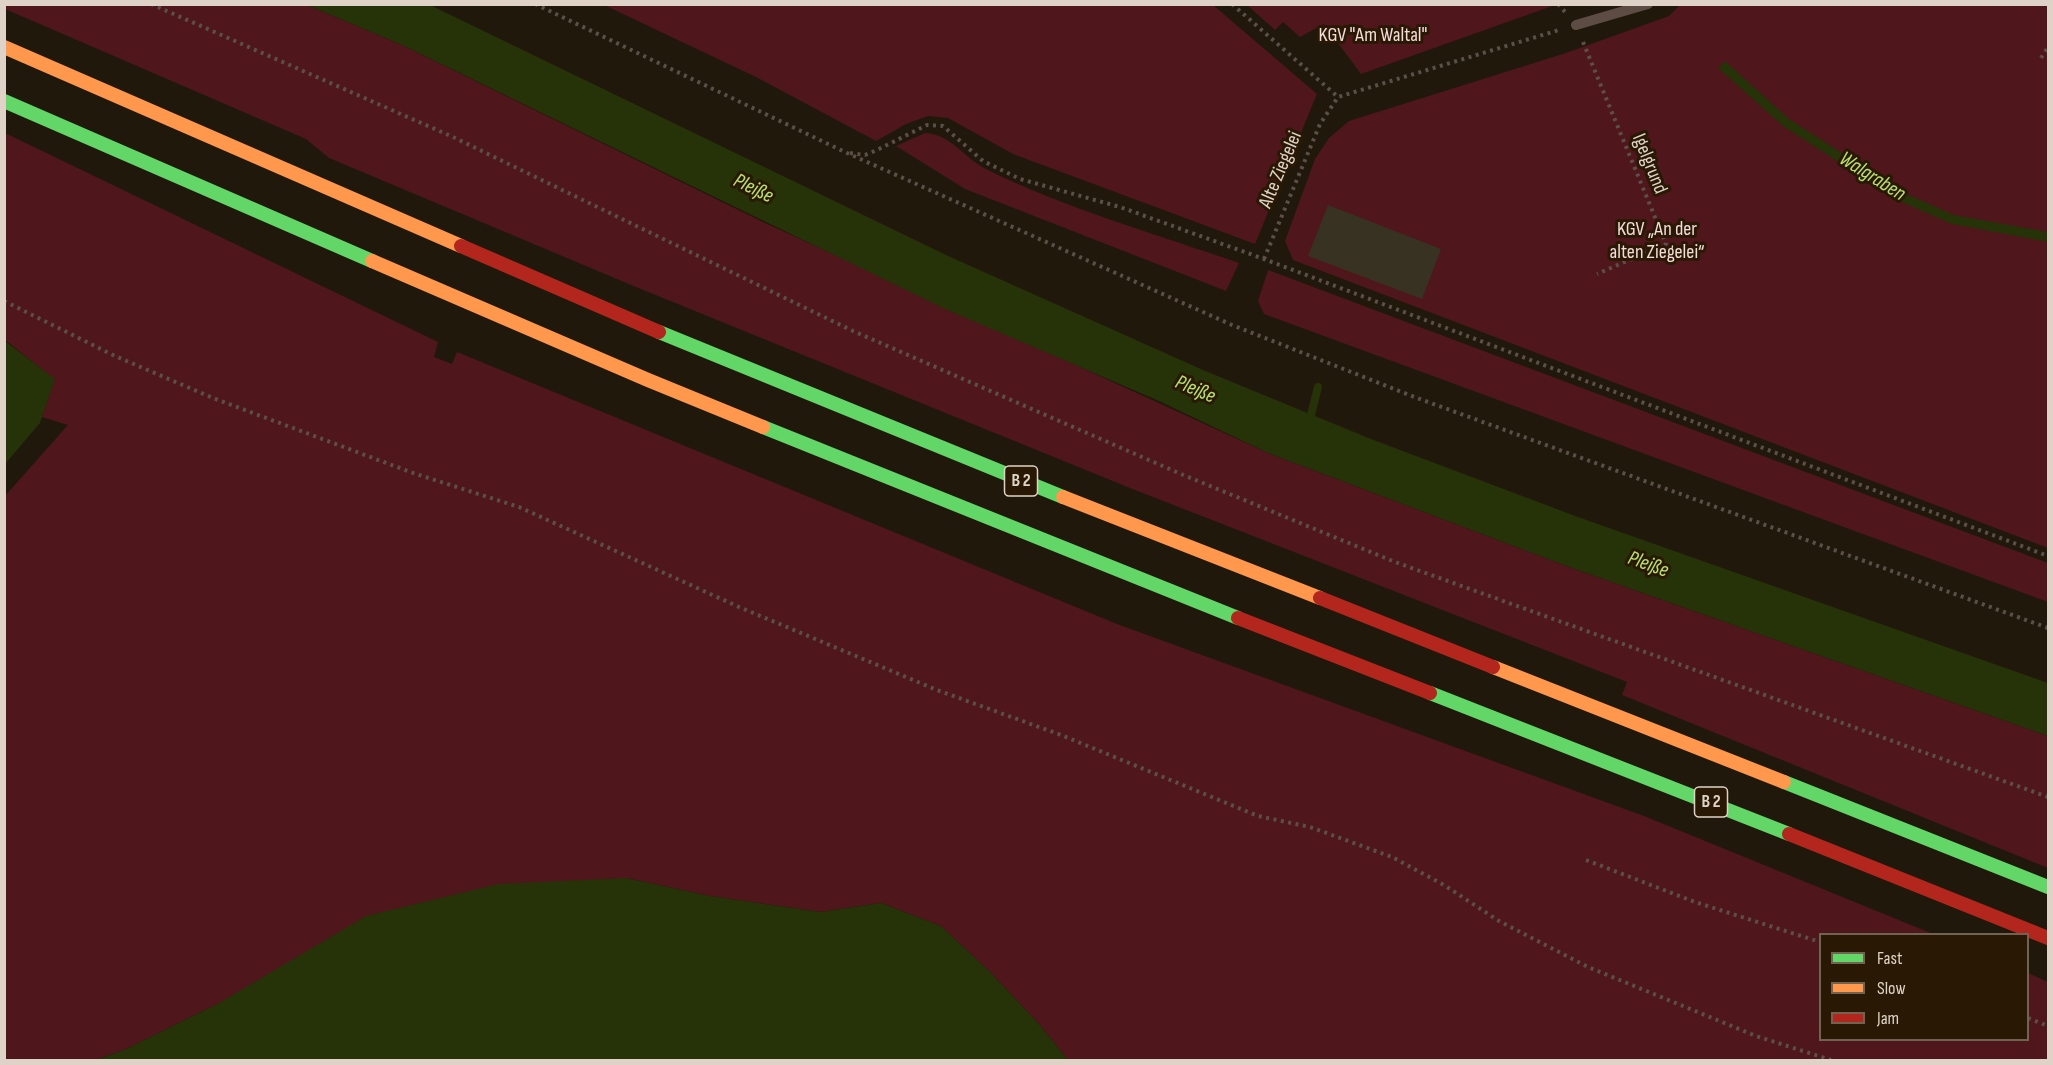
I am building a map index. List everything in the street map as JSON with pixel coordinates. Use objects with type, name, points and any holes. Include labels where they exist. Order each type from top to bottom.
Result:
[{"type":"highway","name":"B 2","points":[[4,47],[618,314],[930,444],[2049,887]]},
{"type":"highway","name":"B 2","points":[[4,101],[648,380],[1299,643],[1658,781],[2049,938]]},
{"type":"lane","points":[[1576,25],[1648,4]]},
{"type":"path","points":[[151,4],[453,137],[853,331],[1180,474],[1395,562],[2049,797]]},
{"type":"path","points":[[535,4],[847,153],[1265,338],[1440,406],[2049,628]]},
{"type":"path","points":[[1232,4],[1338,97],[1576,25]]},
{"type":"path","name":"Igelgrund","points":[[1576,25],[1666,244],[1597,274]]},
{"type":"path","points":[[2041,58],[2049,47]]},
{"type":"path","name":"Alte Ziegelei","points":[[1264,260],[1320,124],[1338,97]]},
{"type":"path","points":[[847,153],[865,155],[927,125],[943,126],[983,161],[1020,179],[1119,207],[2049,555]]},
{"type":"path","points":[[4,301],[115,356],[213,398],[413,473],[519,507],[739,607],[937,690],[1061,735],[1258,816],[1310,827],[1392,857],[1524,936],[1588,967],[1756,1036],[1831,1060]]},
{"type":"path","points":[[1586,860],[1695,902],[1819,941]]},
{"type":"path","points":[[2029,1018],[2049,1026]]},
{"type":"green space","points":[[5,4],[307,5],[402,45],[763,222],[1268,453],[1569,567],[2048,736],[2048,868],[1622,695],[1627,682],[1130,488],[636,287],[329,158],[306,139],[5,9]]},
{"type":"green space","points":[[604,5],[1213,5],[1317,94],[1255,244],[1013,154],[948,118],[928,116],[906,124],[876,141],[756,77]]},
{"type":"green space","name":"KGV \"Am Waltal\"","points":[[1247,5],[1555,5],[1361,74],[1324,24],[1300,37],[1283,22],[1275,30]]},
{"type":"green space","name":"KGV „An der alten Ziegelei“","points":[[1680,5],[2048,5],[2048,548],[1293,260],[1285,241],[1315,159],[1329,138],[1349,121],[1566,53],[1669,16]]},
{"type":"green space","points":[[5,133],[438,342],[434,357],[452,364],[457,352],[1117,624],[1644,816],[1931,933],[1819,933],[1819,1041],[2029,1041],[2029,973],[2048,982],[2048,1060],[1068,1060],[1039,1024],[990,972],[941,926],[881,903],[820,912],[710,896],[626,878],[219,1003],[124,1050],[95,1060],[5,1060],[5,496],[68,425],[42,417],[54,379],[5,340]]},
{"type":"green space","points":[[925,133],[934,134],[950,142],[986,169],[1047,196],[1239,263],[1226,291],[965,189],[896,146]]},
{"type":"green space","points":[[1268,270],[2048,563],[2048,602],[1264,314],[1258,301]]},
{"type":"water","name":"Pleiße","points":[[307,5],[430,5],[946,255],[1203,370],[1371,439],[1578,517],[2048,683],[2048,736],[1569,567],[1268,453],[1159,401],[945,309],[402,45]]},
{"type":"water","name":"Walgraben","points":[[1725,61],[1789,119],[1902,192],[1954,215],[2048,232],[2048,242],[1952,224],[1897,200],[1783,126],[1718,68]]},
{"type":"water","points":[[5,341],[55,379],[40,423],[5,464]]},
{"type":"water","points":[[626,878],[710,896],[820,912],[881,903],[941,926],[990,972],[1039,1024],[1068,1060],[95,1060],[124,1050],[219,1003],[366,916],[498,884]]},
{"type":"building","points":[[1328,205],[1441,249],[1422,299],[1308,256]]},
{"type":"waterway","points":[[1309,423],[1318,387]]},
{"type":"traffic: fast","points":[[4,101],[372,261]]},
{"type":"traffic: fast","points":[[659,332],[1063,497]]},
{"type":"traffic: fast","points":[[763,427],[1238,618]]},
{"type":"traffic: fast","points":[[1430,693],[1789,834]]},
{"type":"traffic: fast","points":[[1784,782],[2048,887]]},
{"type":"traffic: slow","points":[[4,47],[461,246]]},
{"type":"traffic: slow","points":[[372,261],[763,427]]},
{"type":"traffic: slow","points":[[1063,497],[1320,598]]},
{"type":"traffic: slow","points":[[1493,667],[1784,782]]},
{"type":"traffic: jam","points":[[461,246],[659,332]]},
{"type":"traffic: jam","points":[[1320,598],[1493,667]]},
{"type":"traffic: jam","points":[[1238,618],[1430,693]]},
{"type":"traffic: jam","points":[[1789,834],[2048,938]]}]
